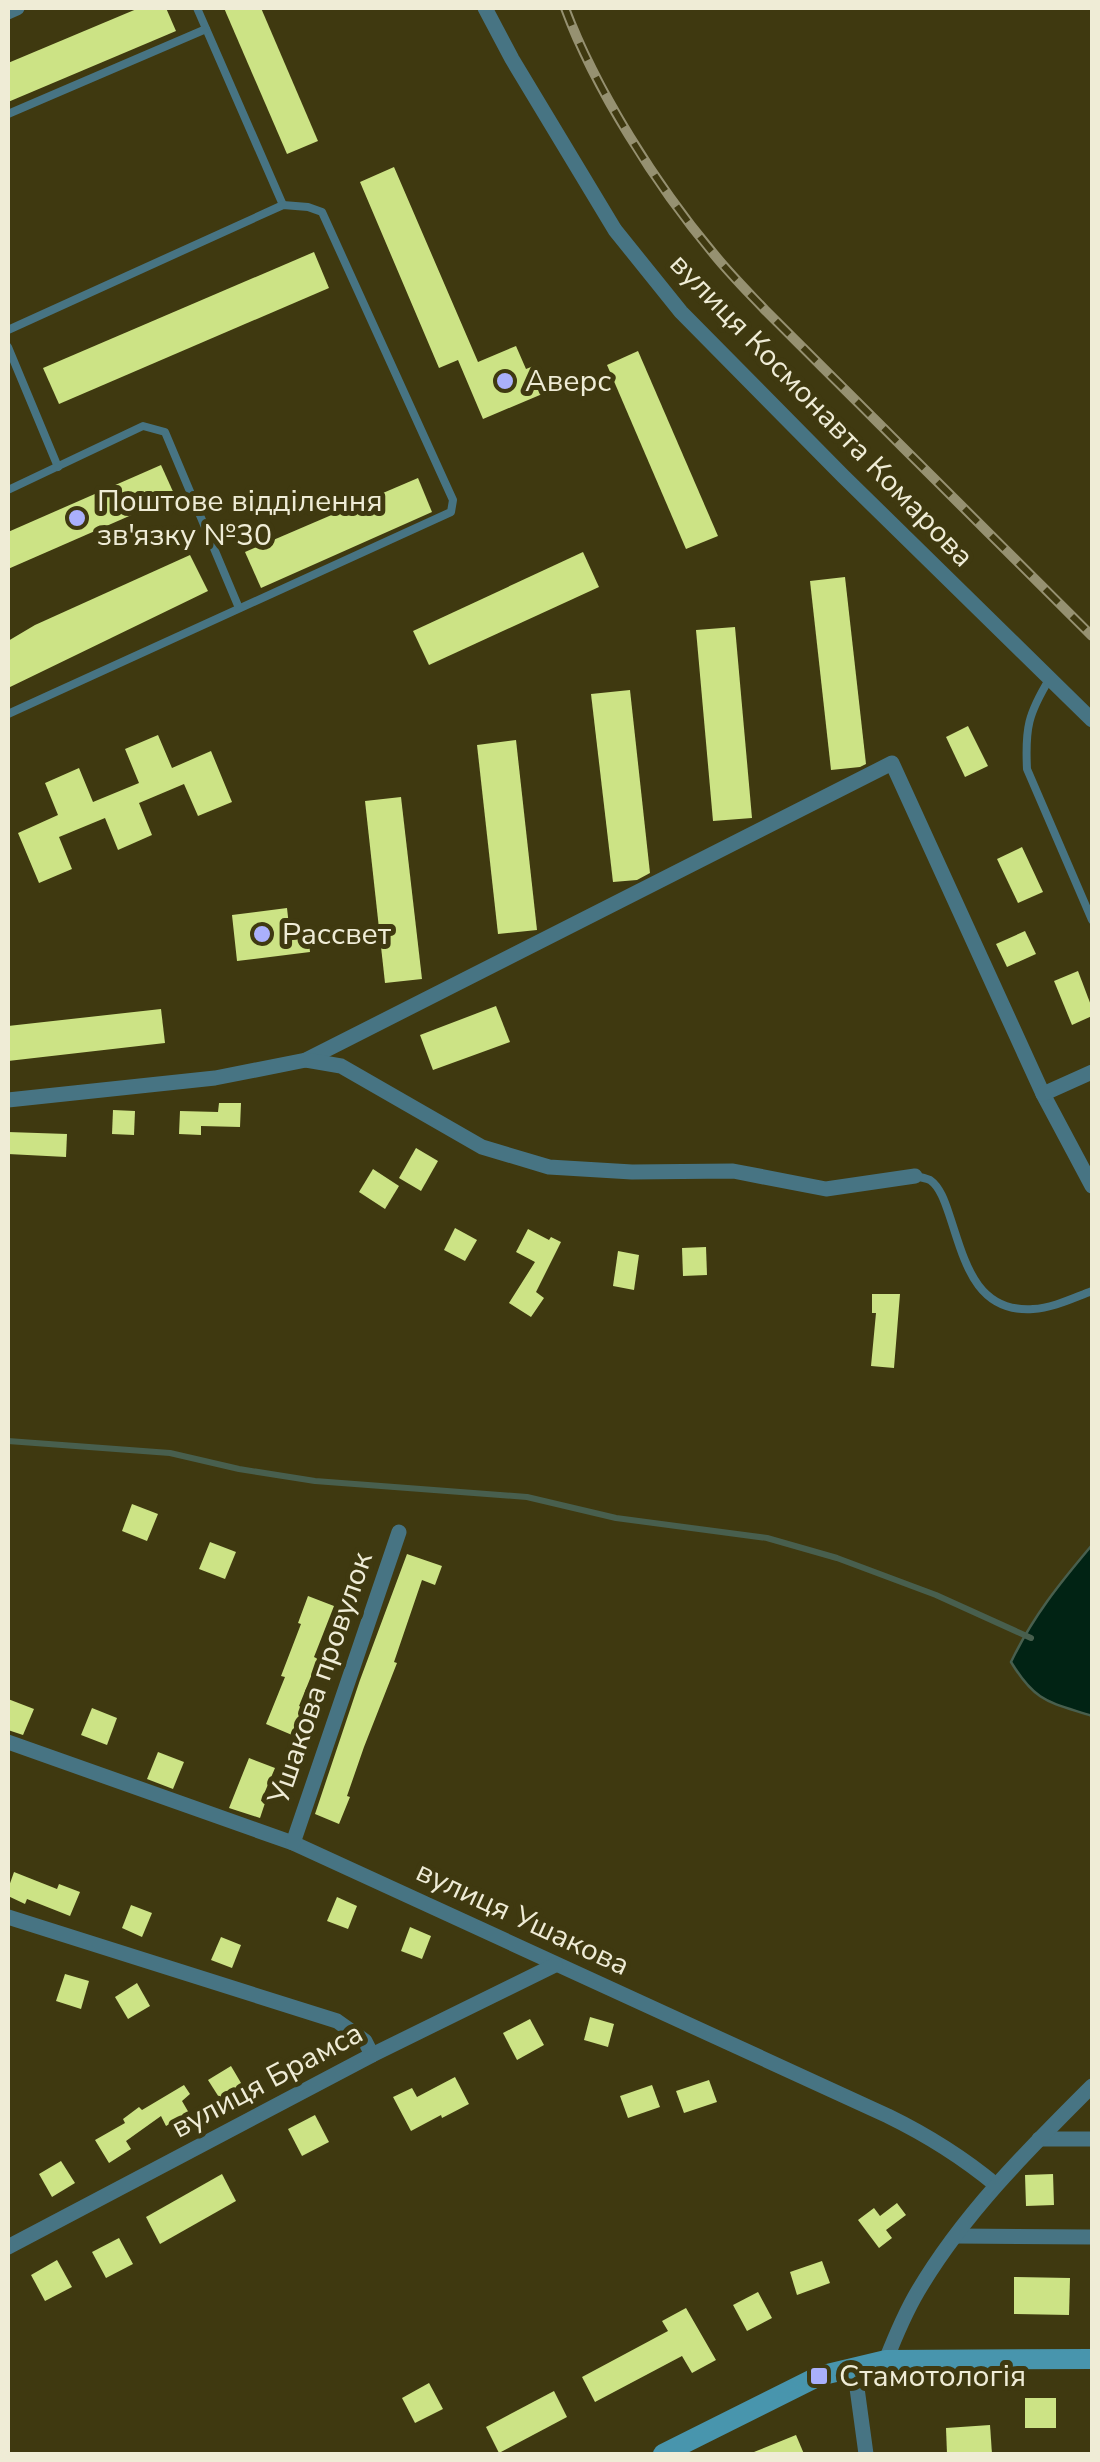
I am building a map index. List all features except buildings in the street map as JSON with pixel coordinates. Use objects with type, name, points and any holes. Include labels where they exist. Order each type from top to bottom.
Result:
[{"type":"main road","points":[[662,2454],[820,2376],[854,2366],[886,2360],[1092,2360]]},
{"type":"street","points":[[8,12],[17,8]]},
{"type":"street","name":"вулиця Космонавта Комарова","points":[[486,8],[512,59],[615,230],[681,312],[1092,720]]},
{"type":"street","points":[[8,1100],[215,1078],[306,1060],[892,763],[1043,1094],[1092,1186]]},
{"type":"street","points":[[306,1060],[341,1066],[482,1146],[549,1166],[632,1172],[733,1171],[826,1189],[915,1176]]},
{"type":"street","points":[[1043,1094],[1092,1072]]},
{"type":"street","name":"Ушакова провулок","points":[[294,1842],[400,1532]]},
{"type":"street","name":"вулиця Ушакова","points":[[8,1742],[294,1842],[917,2130],[964,2158],[996,2185]]},
{"type":"street","points":[[8,1916],[337,2022],[365,2041],[372,2055]]},
{"type":"street","name":"вулиця Брамса","points":[[8,2247],[372,2055],[555,1965]]},
{"type":"street","points":[[886,2360],[919,2289],[956,2236],[996,2185],[1092,2086]]},
{"type":"street","points":[[1039,2139],[1092,2139]]},
{"type":"street","points":[[956,2236],[1092,2237]]},
{"type":"street","points":[[854,2366],[866,2454]]},
{"type":"lane","points":[[197,8],[283,205]]},
{"type":"lane","points":[[8,114],[206,28]]},
{"type":"lane","points":[[8,330],[283,205],[322,212],[453,500],[451,512],[8,714]]},
{"type":"lane","points":[[8,347],[58,468]]},
{"type":"lane","points":[[8,490],[143,426],[165,432],[239,608]]},
{"type":"lane","points":[[1050,678],[1028,722],[1028,769],[1092,920]]},
{"type":"lane","points":[[915,1176],[932,1181],[942,1196],[973,1278],[996,1302],[1011,1308],[1034,1309],[1092,1291]]},
{"type":"shaded area","points":[[1092,1545],[1092,1716],[1036,1693],[1011,1662],[1038,1615]]},
{"type":"waterway","points":[[8,1441],[170,1453],[315,1481],[527,1497],[616,1518],[767,1538],[837,1558],[936,1595],[1031,1638]]},
{"type":"railway","points":[[565,8],[593,71],[629,136],[670,198],[719,260],[1092,636]]},
{"type":"place","name":"Аверс","points":[[505,381]]},
{"type":"place","name":"Поштове відділення зв'язку №30","points":[[77,518]]},
{"type":"place","name":"Рассвет","points":[[262,934]]},
{"type":"place","name":"Стамотологія","points":[[819,2376]]}]
